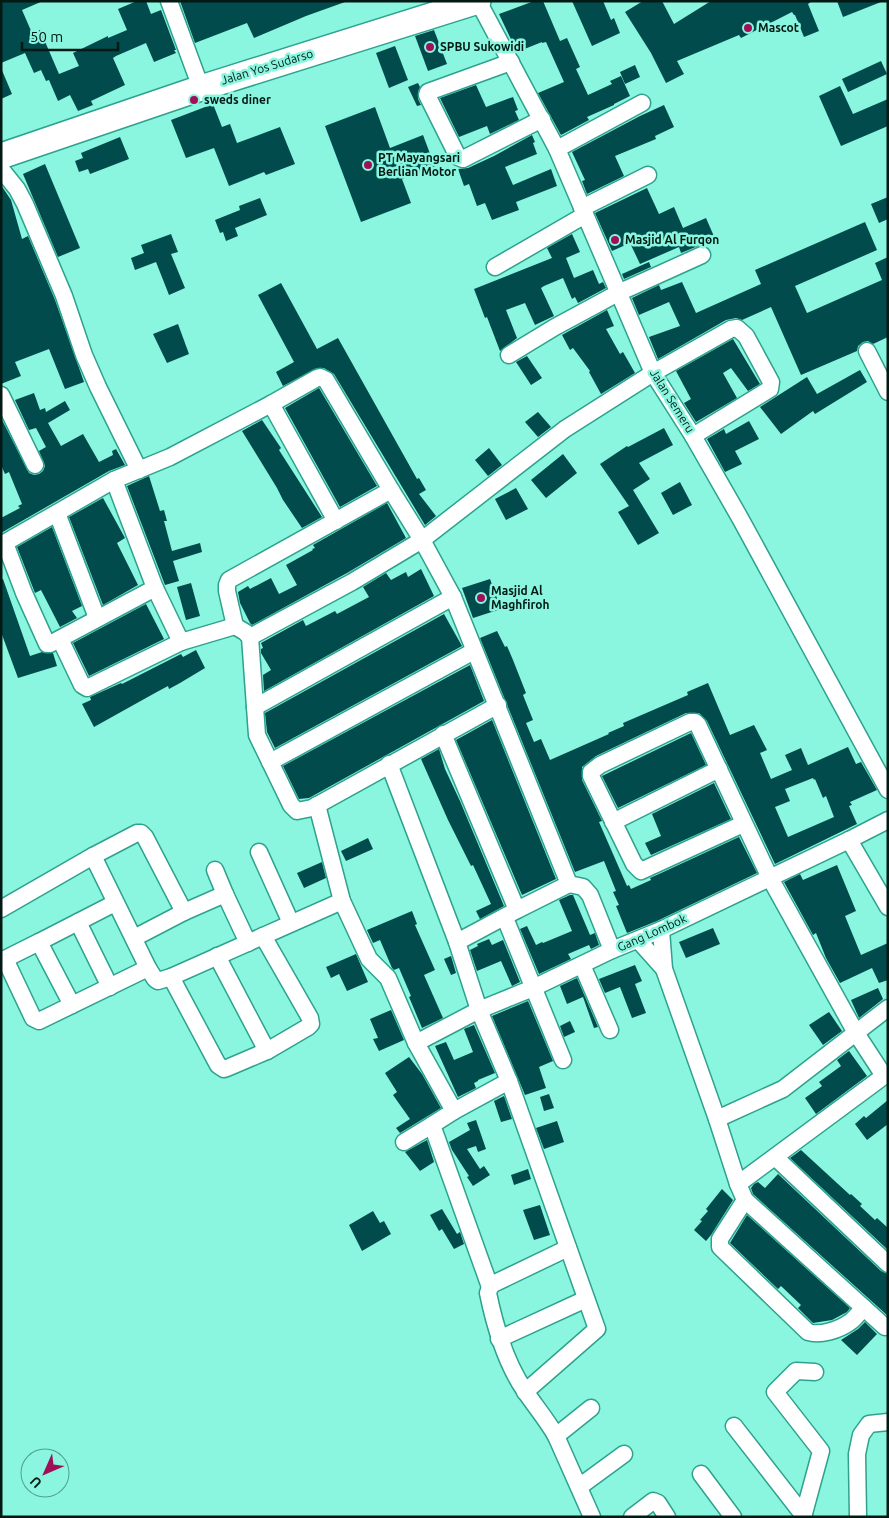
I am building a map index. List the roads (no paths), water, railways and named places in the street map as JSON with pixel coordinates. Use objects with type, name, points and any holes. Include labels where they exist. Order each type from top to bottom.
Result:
[{"type":"highway","name":"Jalan Yos Sudarso","points":[[1,156],[199,82],[428,1]]},
{"type":"highway","name":"Jalan Yos Sudarso","points":[[1,140],[478,1]]},
{"type":"street","points":[[168,1],[199,82]]},
{"type":"street","name":"Jalan Semeru","points":[[478,1],[557,149],[653,373],[693,436],[740,518],[888,790]]},
{"type":"street","points":[[511,62],[428,92],[427,95],[458,157],[463,159],[542,119]]},
{"type":"street","points":[[557,149],[642,103]]},
{"type":"street","points":[[1,169],[17,189],[25,204],[64,296],[81,347],[98,387],[139,470]]},
{"type":"street","points":[[496,267],[648,175]]},
{"type":"street","points":[[509,355],[555,327],[618,293],[702,255]]},
{"type":"street","points":[[250,638],[352,582],[422,540],[565,429],[653,373],[731,329],[737,328],[746,336],[771,382],[770,389],[693,436]]},
{"type":"street","points":[[868,351],[888,392]]},
{"type":"street","points":[[155,588],[50,644],[44,641],[3,544],[114,480],[170,457],[317,378],[320,377],[326,380],[422,540],[453,597],[569,884]]},
{"type":"street","points":[[1,395],[35,465]]},
{"type":"street","points":[[271,404],[336,521]]},
{"type":"street","points":[[114,480],[155,588],[181,642]]},
{"type":"street","points":[[391,490],[229,580],[227,591],[235,626],[245,632],[250,638],[257,735],[270,762],[293,808],[297,811],[302,811],[317,805],[498,705]]},
{"type":"street","points":[[56,513],[97,618]]},
{"type":"street","points":[[255,707],[453,597]]},
{"type":"street","points":[[60,639],[82,685],[87,688],[181,642],[235,626]]},
{"type":"street","points":[[270,762],[474,651]]},
{"type":"street","points":[[738,1184],[886,1078],[856,1034],[770,878],[695,722],[690,722],[600,765],[591,772],[591,776],[634,864],[641,870],[743,824]]},
{"type":"street","points":[[443,734],[511,914],[533,988],[563,1060]]},
{"type":"street","points":[[389,764],[457,942],[478,1010],[509,1081],[598,1329],[525,1392]]},
{"type":"street","points":[[613,822],[719,769]]},
{"type":"street","points":[[317,805],[342,901],[369,959],[388,978],[416,1043],[454,1111]]},
{"type":"street","name":"Gang Lombok","points":[[416,1043],[478,1010],[533,988],[612,950],[661,930],[888,820]]},
{"type":"street","points":[[1,909],[93,856],[137,833],[141,833],[145,837],[184,912]]},
{"type":"street","points":[[849,840],[888,907]]},
{"type":"street","points":[[259,852],[300,919]]},
{"type":"street","points":[[93,856],[148,968],[157,980],[172,977],[342,901]]},
{"type":"street","points":[[215,870],[248,943]]},
{"type":"street","points":[[457,942],[569,884],[583,887],[590,895],[612,950]]},
{"type":"street","points":[[134,938],[184,912],[225,894]]},
{"type":"street","points":[[115,903],[3,960],[34,1019],[39,1021],[148,968]]},
{"type":"street","points":[[78,922],[110,987]]},
{"type":"street","points":[[661,930],[664,969],[738,1184],[746,1200],[886,1327]]},
{"type":"street","points":[[172,977],[218,1065],[224,1070],[267,1050],[311,1024],[310,1018],[263,936]]},
{"type":"street","points":[[638,940],[664,969]]},
{"type":"street","points":[[40,942],[72,1006]]},
{"type":"street","points":[[217,956],[267,1050]]},
{"type":"street","points":[[582,964],[610,1030]]},
{"type":"street","points":[[717,1119],[783,1089],[888,1008]]},
{"type":"street","points":[[404,1142],[454,1111],[509,1081]]},
{"type":"street","points":[[432,1125],[490,1287]]},
{"type":"street","points":[[774,1157],[888,1264]]},
{"type":"street","points":[[746,1200],[720,1239],[720,1247],[808,1332],[821,1333],[843,1326],[852,1321],[864,1308]]},
{"type":"street","points":[[568,1248],[493,1284],[488,1293],[499,1339],[513,1372],[525,1392],[550,1424],[592,1517]]},
{"type":"street","points":[[499,1339],[586,1299]]},
{"type":"street","points":[[804,1517],[821,1451],[775,1392],[796,1371],[815,1372]]},
{"type":"street","points":[[556,1436],[591,1408]]},
{"type":"street","points":[[858,1517],[857,1454],[861,1435],[869,1424],[888,1422]]},
{"type":"street","points":[[734,1426],[804,1517]]},
{"type":"street","points":[[579,1487],[624,1454]]},
{"type":"street","points":[[701,1474],[733,1517]]},
{"type":"street","points":[[632,1517],[653,1501],[658,1504],[667,1517]]},
{"type":"place","name":"Mascot","points":[[748,28]]},
{"type":"place","name":"SPBU Sukowidi","points":[[430,47]]},
{"type":"place","name":"sweds diner","points":[[194,100]]},
{"type":"place","name":"PT Mayangsari Berlian Motor","points":[[368,165]]},
{"type":"place","name":"Masjid Al Furqon","points":[[615,240]]},
{"type":"place","name":"Masjid Al Maghfiroh","points":[[481,598]]}]
